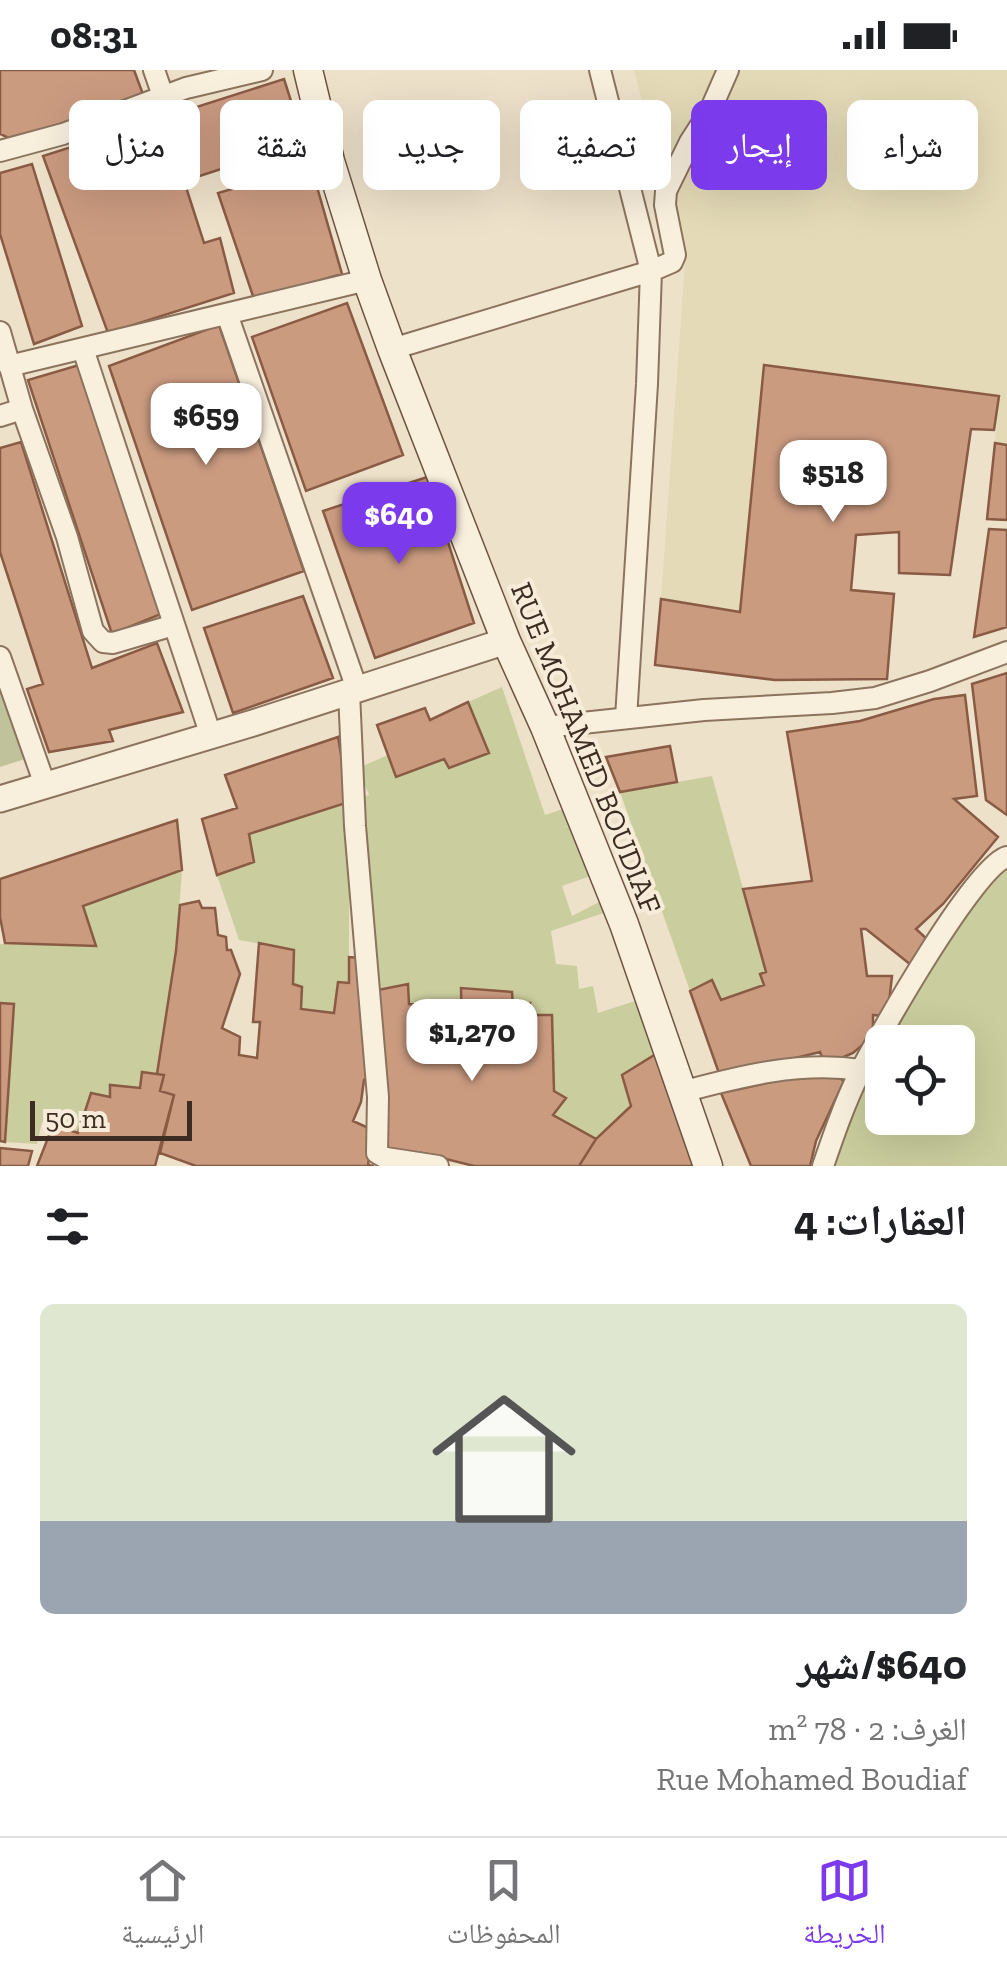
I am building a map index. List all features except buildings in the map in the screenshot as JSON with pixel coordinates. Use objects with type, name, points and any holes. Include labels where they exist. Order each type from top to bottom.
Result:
[{"type":"main road","name":"RUE MOHAMED BOUDIAF","points":[[308,70],[330,161],[392,350],[506,642],[624,924],[708,1166]]},
{"type":"street","points":[[154,70],[163,96]]},
{"type":"street","points":[[0,152],[77,129],[186,88],[262,70]]},
{"type":"street","points":[[600,70],[651,272],[648,384],[626,718]]},
{"type":"street","points":[[392,350],[651,272],[672,262],[675,255],[666,191],[728,70]]},
{"type":"street","points":[[9,366],[367,280]]},
{"type":"street","points":[[227,314],[353,690],[359,878],[378,1097],[377,1153],[386,1158],[438,1166]]},
{"type":"street","points":[[0,332],[97,638],[113,643],[174,625]]},
{"type":"street","points":[[83,348],[210,736]]},
{"type":"street","points":[[0,416],[22,408]]},
{"type":"street","points":[[0,799],[506,642]]},
{"type":"street","points":[[544,728],[874,698],[1007,652]]},
{"type":"street","points":[[0,657],[45,786]]},
{"type":"street","points":[[823,1166],[861,1070],[901,997],[959,908],[988,870],[1007,856]]},
{"type":"street","points":[[682,1092],[780,1070],[828,1066],[861,1070]]},
{"type":"shaded area","points":[[634,70],[1007,70],[1007,445],[995,443],[999,397],[764,365],[740,612],[661,599],[685,263],[666,190],[671,190],[671,100],[642,100]]},
{"type":"green space","points":[[0,676],[28,758],[0,767]]},
{"type":"green space","points":[[502,687],[545,815],[575,805],[599,873],[562,886],[572,916],[607,898],[612,910],[551,931],[556,964],[577,966],[579,989],[593,986],[598,1013],[635,1001],[656,1054],[623,1075],[631,1106],[596,1139],[553,1115],[566,1099],[554,1091],[529,1015],[530,1004],[513,1006],[512,992],[461,988],[462,1028],[432,1030],[409,1004],[408,984],[373,991],[359,798],[369,795],[358,768],[388,755],[397,777],[444,759],[449,768],[488,752],[468,702]]},
{"type":"green space","points":[[712,776],[766,972],[760,975],[764,985],[721,1000],[712,981],[690,991],[620,792]]},
{"type":"green space","points":[[349,802],[349,983],[338,983],[334,1013],[301,1009],[302,987],[293,984],[294,950],[239,940],[217,875],[253,862],[249,834]]},
{"type":"green space","points":[[182,870],[176,951],[157,1074],[142,1072],[140,1088],[111,1085],[110,1097],[91,1093],[78,1133],[42,1122],[37,1144],[5,1142],[14,1005],[0,1003],[0,944],[95,946],[83,906]]},
{"type":"green space","points":[[997,870],[1007,870],[1007,1166],[831,1166],[865,1072],[865,1135],[975,1135],[975,1025],[890,1025]]}]
